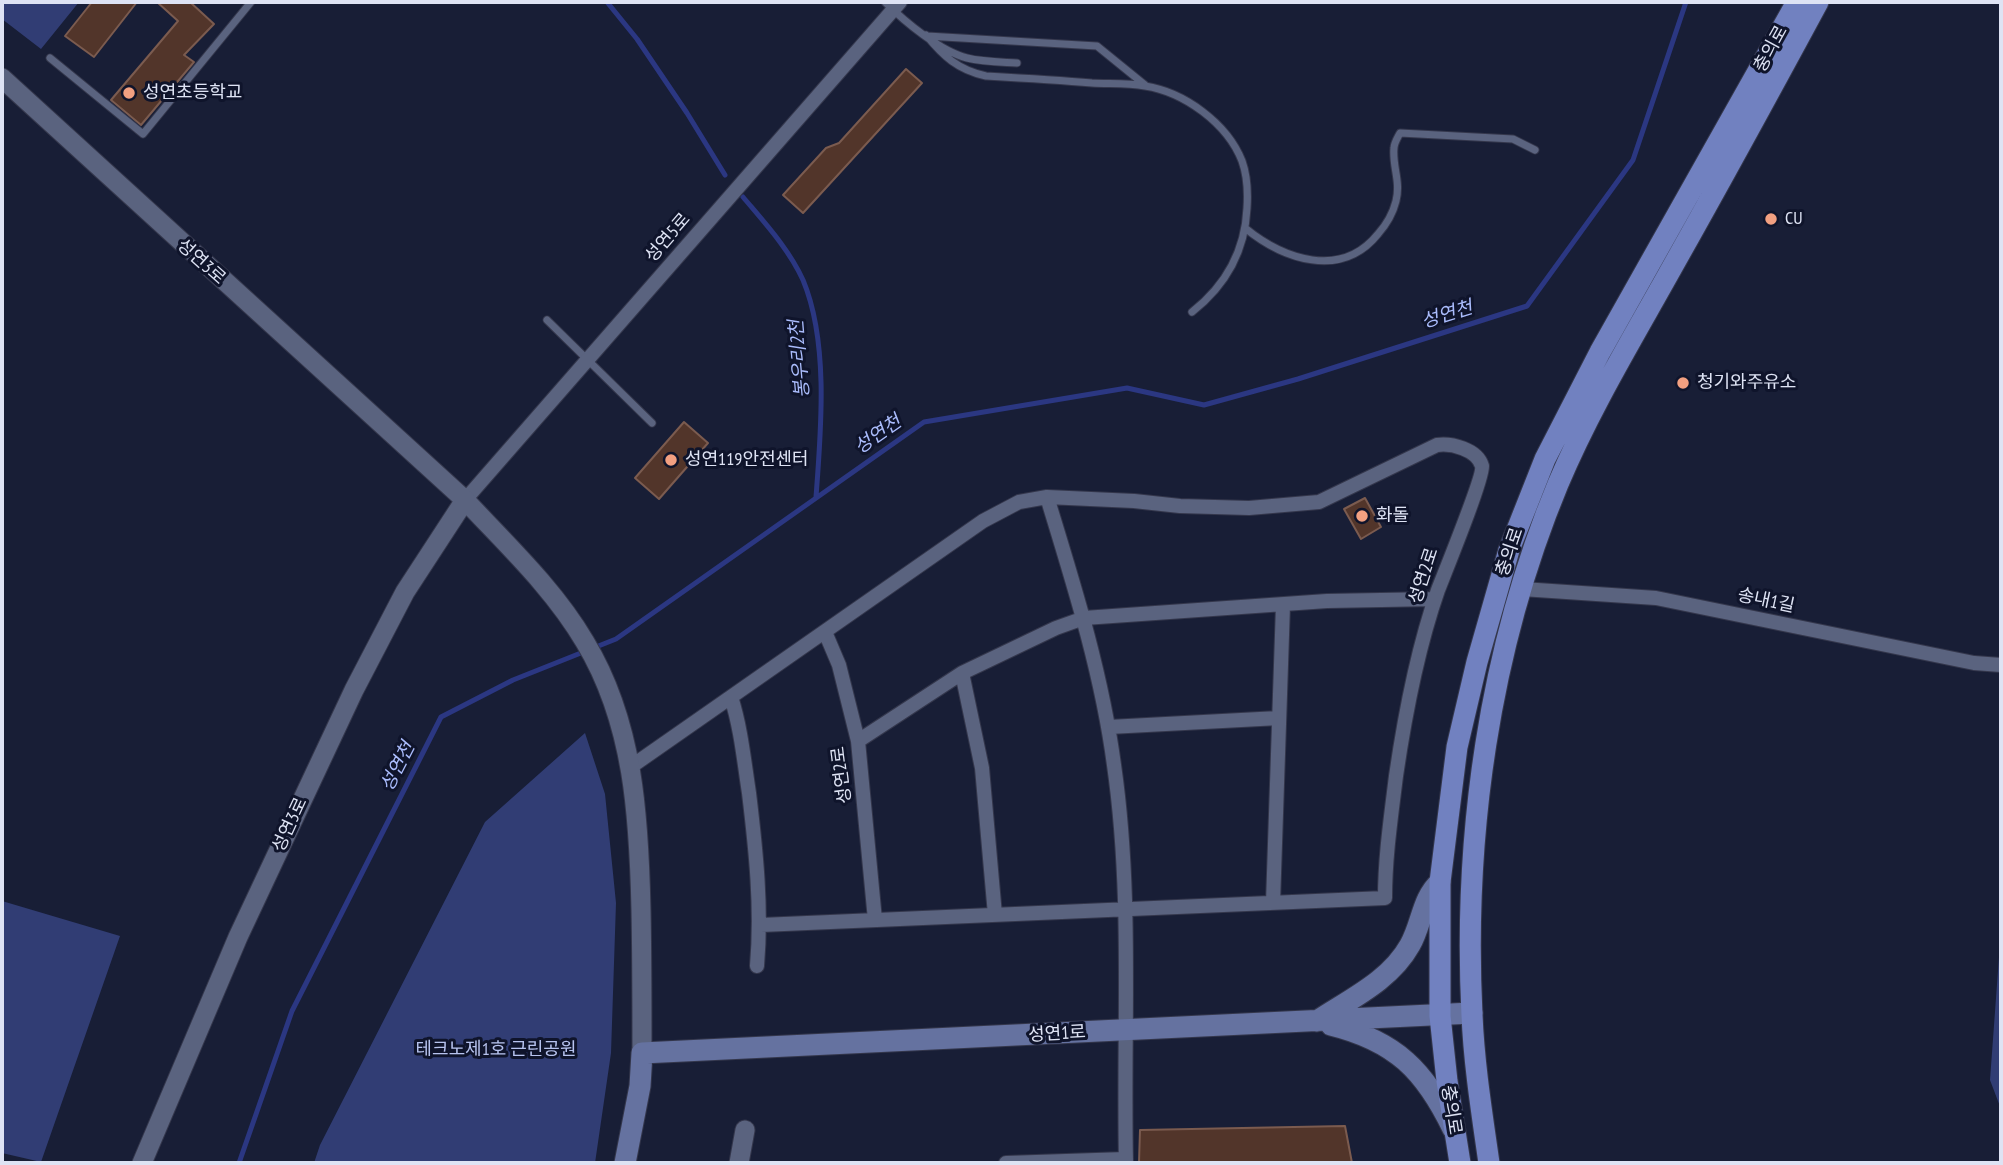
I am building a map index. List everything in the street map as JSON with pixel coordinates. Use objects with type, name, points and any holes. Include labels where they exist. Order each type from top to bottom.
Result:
[{"type":"main road","name":"충의로","points":[[1460,1163],[1440,1016],[1440,882],[1457,747],[1508,550],[1545,460],[1600,352],[1797,2]]},
{"type":"main road","name":"충의로","points":[[1489,1163],[1472,1013],[1471,925],[1482,770],[1508,634],[1535,544],[1559,482],[1611,375],[1818,2]]},
{"type":"main road","points":[[1315,1022],[1374,984],[1398,963],[1417,934],[1429,892],[1440,882]]},
{"type":"main road","points":[[1439,925],[1471,925]]},
{"type":"main road","name":"성연1로","points":[[642,1053],[1472,1013]]},
{"type":"main road","points":[[1315,1022],[1369,1039],[1403,1058],[1426,1080],[1455,1133]]},
{"type":"main road","points":[[625,1163],[640,1086],[642,1053]]},
{"type":"street","name":"성연5로","points":[[465,500],[893,4]]},
{"type":"street","name":"성연3로","points":[[2,78],[465,500],[550,594],[586,643],[612,699],[632,766]]},
{"type":"street","name":"성연2로","points":[[632,766],[1001,510],[1020,502],[1047,497],[1249,508],[1318,502],[1427,449],[1444,444],[1457,446],[1476,457],[1482,467],[1482,474],[1435,599],[1406,709],[1389,827],[1385,898],[761,925]]},
{"type":"street","points":[[1006,1163],[1126,1161],[1126,909],[1115,769],[1109,727],[1083,618],[1047,497]]},
{"type":"street","name":"성연3로","points":[[142,1163],[238,937],[354,691],[405,592],[465,500]]},
{"type":"street","name":"송내1길","points":[[1522,589],[1656,597],[1974,663],[2001,665]]},
{"type":"street","points":[[858,741],[962,673],[1083,618],[1283,605],[1435,599]]},
{"type":"street","points":[[1273,902],[1283,605]]},
{"type":"street","name":"성연2로","points":[[825,632],[839,665],[858,741],[876,920]]},
{"type":"street","points":[[962,673],[982,768],[995,915]]},
{"type":"street","points":[[731,697],[741,739],[757,854],[761,925],[757,966]]},
{"type":"street","points":[[1109,727],[1279,718]]},
{"type":"street","points":[[632,766],[640,863],[642,1053]]},
{"type":"street","points":[[739,1163],[745,1130]]},
{"type":"lane","points":[[50,58],[143,134],[251,2]]},
{"type":"lane","points":[[893,4],[953,64],[986,76],[1146,86],[1177,97],[1216,124],[1242,162],[1248,199],[1245,228],[1234,263],[1221,284],[1192,312]]},
{"type":"lane","points":[[926,35],[939,45],[970,59],[1017,63]]},
{"type":"lane","points":[[926,35],[1097,47],[1146,86]]},
{"type":"lane","points":[[1245,228],[1267,245],[1289,255],[1317,260],[1345,258],[1360,252],[1370,243],[1389,218],[1395,204],[1398,178],[1394,148],[1400,133],[1513,139],[1535,150]]},
{"type":"lane","points":[[547,320],[652,423]]},
{"type":"green space","points":[[2,2],[79,2],[41,49],[2,19]]},
{"type":"green space","name":"테크노제1호 근린공원","points":[[585,733],[605,794],[616,903],[611,1053],[595,1163],[314,1163],[320,1145],[485,822]]},
{"type":"green space","points":[[2,901],[120,936],[41,1162],[2,1153]]},
{"type":"green space","points":[[2001,955],[2001,1109],[1990,1080]]},
{"type":"building","points":[[92,2],[137,2],[94,57],[65,36]]},
{"type":"building","points":[[157,2],[190,2],[214,24],[184,55],[194,62],[141,125],[111,100],[178,21]]},
{"type":"building","points":[[906,69],[922,83],[803,213],[783,195],[826,148],[839,143]]},
{"type":"building","name":"성연119안전센터","points":[[684,422],[708,443],[659,499],[635,478]]},
{"type":"building","points":[[1365,498],[1381,527],[1361,539],[1344,509]]},
{"type":"building","points":[[1345,1126],[1352,1163],[1139,1163],[1140,1130]]},
{"type":"waterway","name":"봉우리2천","points":[[607,2],[637,39],[725,175]]},
{"type":"waterway","name":"성연천","points":[[239,1163],[292,1011],[441,717],[513,680],[616,639],[924,422],[1127,388],[1204,405],[1298,379],[1527,306],[1633,160],[1686,2]]},
{"type":"waterway","name":"봉우리2천","points":[[743,197],[791,257],[811,304],[817,331],[821,387],[816,497]]},
{"type":"place","name":"성연초등학교","points":[[129,93]]},
{"type":"place","name":"CU","points":[[1771,219]]},
{"type":"place","name":"청기와주유소","points":[[1683,383]]},
{"type":"place","name":"성연119안전센터","points":[[671,460]]},
{"type":"place","name":"화돌","points":[[1362,516]]}]
